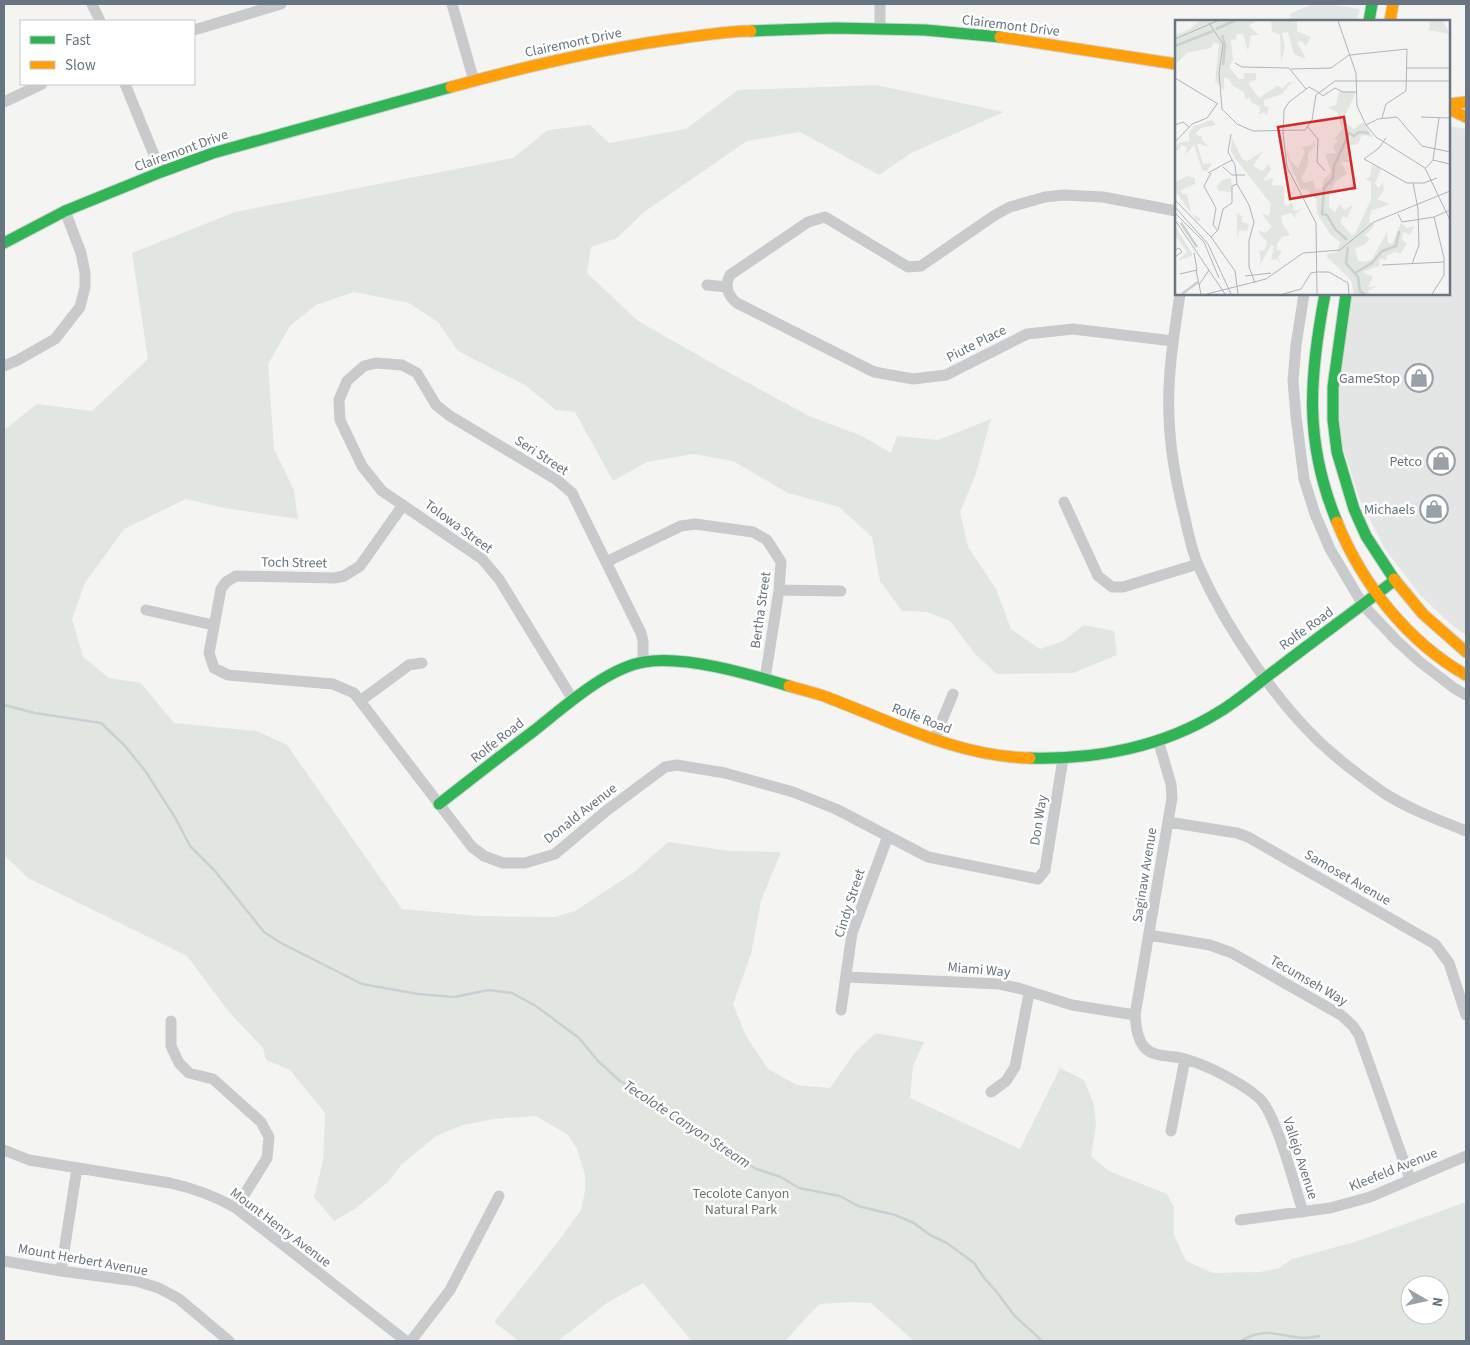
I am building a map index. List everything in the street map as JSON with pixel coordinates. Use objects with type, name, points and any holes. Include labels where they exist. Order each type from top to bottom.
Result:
[{"type":"main road","points":[[1369,20],[1372,4]]},
{"type":"main road","points":[[1390,20],[1393,4]]},
{"type":"main road","name":"Clairemont Drive","points":[[4,244],[65,211],[213,153],[474,80],[640,43],[734,31],[925,30],[1018,39],[1175,64]]},
{"type":"main road","points":[[1450,104],[1466,102]]},
{"type":"main road","points":[[1450,109],[1466,117]]},
{"type":"main road","points":[[1325,295],[1315,354],[1312,387],[1312,421],[1316,456],[1334,516],[1348,546],[1378,594],[1407,629],[1459,672],[1466,675]]},
{"type":"main road","points":[[1346,295],[1336,356],[1333,387],[1333,420],[1337,452],[1354,509],[1366,536],[1395,580],[1422,614],[1466,652]]},
{"type":"main road","name":"Rolfe Road","points":[[439,804],[573,700],[610,674],[643,662],[683,661],[765,679],[828,697],[934,740],[979,752],[1021,758],[1063,759],[1107,754],[1158,740],[1184,730],[1219,712],[1395,580]]},
{"type":"street","points":[[92,4],[100,20]]},
{"type":"street","points":[[195,30],[281,4]]},
{"type":"street","points":[[452,4],[474,80]]},
{"type":"street","points":[[880,4],[880,29]]},
{"type":"street","points":[[4,102],[40,85]]},
{"type":"street","points":[[125,85],[161,172]]},
{"type":"street","points":[[707,285],[727,287],[727,280],[730,275],[808,222],[825,217],[908,267],[921,266],[1002,211],[1045,197],[1064,195],[1093,196],[1175,211]]},
{"type":"street","points":[[4,366],[55,338],[80,307],[85,287],[85,272],[81,253],[65,211]]},
{"type":"street","name":"Piute Place","points":[[727,287],[730,298],[737,303],[874,372],[913,380],[946,375],[1027,334],[1073,329],[1173,341]]},
{"type":"street","points":[[1180,295],[1168,392],[1174,472],[1198,564],[1226,621],[1265,678],[1301,722],[1340,760],[1386,794],[1427,815],[1466,831]]},
{"type":"street","points":[[1304,295],[1296,345],[1293,381],[1304,479],[1315,514],[1330,549],[1363,605],[1420,662],[1466,695]]},
{"type":"street","name":"Seri Street","points":[[347,380],[364,366],[376,363],[402,365],[416,374],[436,405],[450,416],[557,480],[572,493],[641,633],[643,662]]},
{"type":"street","name":"Tolowa Street","points":[[347,380],[339,400],[340,420],[362,466],[382,491],[482,558],[499,579],[573,700]]},
{"type":"street","points":[[1064,502],[1098,576],[1112,587],[1123,587],[1198,564]]},
{"type":"street","name":"Toch Street","points":[[213,625],[221,589],[231,579],[236,576],[334,578],[344,576],[360,566],[403,505]]},
{"type":"street","name":"Bertha Street","points":[[606,562],[681,526],[695,524],[753,532],[768,540],[781,562],[779,590],[765,679]]},
{"type":"street","points":[[779,590],[841,591]]},
{"type":"street","points":[[146,610],[213,625]]},
{"type":"street","name":"Donald Avenue","points":[[213,625],[208,653],[214,668],[228,675],[333,684],[354,693],[472,847],[484,856],[504,863],[525,863],[555,854],[606,810],[664,767],[677,765],[725,773],[793,792],[836,810],[928,858],[1034,878]]},
{"type":"street","points":[[360,701],[409,665],[422,663]]},
{"type":"street","points":[[934,740],[953,694]]},
{"type":"street","name":"Saginaw Avenue","points":[[1135,1015],[1172,798],[1171,784],[1158,740]]},
{"type":"street","name":"Don Way","points":[[1034,878],[1038,879],[1045,870],[1063,759]]},
{"type":"street","name":"Samoset Avenue","points":[[1168,822],[1237,832],[1435,944],[1449,963],[1466,1015]]},
{"type":"street","name":"Cindy Street","points":[[841,1010],[852,933],[888,836]]},
{"type":"street","name":"Tecumseh Way","points":[[1149,935],[1210,944],[1232,953],[1341,1015],[1353,1026],[1359,1035],[1410,1179]]},
{"type":"street","name":"Miami Way","points":[[847,977],[999,984],[1072,1005],[1135,1015]]},
{"type":"street","points":[[991,1092],[1006,1081],[1015,1067],[1029,993]]},
{"type":"street","name":"Vallejo Avenue","points":[[1135,1015],[1136,1032],[1145,1047],[1155,1054],[1185,1059],[1216,1071],[1260,1099],[1271,1115],[1303,1212]]},
{"type":"street","points":[[171,1021],[171,1046],[179,1063],[189,1073],[213,1079],[261,1122],[269,1137],[267,1158],[236,1208]]},
{"type":"street","points":[[1171,1131],[1185,1059]]},
{"type":"street","name":"Mount Henry Avenue","points":[[4,1150],[29,1160],[193,1188],[222,1200],[236,1208],[406,1341]]},
{"type":"street","name":"Kleefeld Avenue","points":[[1240,1220],[1330,1208],[1370,1197],[1466,1156]]},
{"type":"street","points":[[61,1271],[77,1168]]},
{"type":"street","points":[[411,1341],[450,1290],[499,1196]]},
{"type":"street","name":"Mount Herbert Avenue","points":[[4,1261],[136,1281],[159,1288],[179,1299],[229,1341]]},
{"type":"shaded area","points":[[1312,4],[1328,4],[1360,9],[1357,20],[1289,20],[1290,14]]},
{"type":"shaded area","points":[[1450,126],[1466,129],[1466,635],[1453,626],[1421,596],[1385,549],[1359,498],[1340,438],[1340,359],[1351,295],[1450,295]]},
{"type":"green space","name":"Tecolote Canyon Natural Park","points":[[876,85],[1004,112],[911,153],[879,175],[800,132],[747,141],[644,212],[617,238],[591,247],[587,273],[638,321],[809,416],[862,436],[891,453],[897,436],[938,440],[991,419],[975,476],[960,512],[968,547],[996,589],[1011,629],[1040,649],[1063,641],[1084,625],[1114,631],[1117,655],[1073,673],[997,674],[976,655],[950,621],[927,612],[902,611],[880,581],[872,537],[839,507],[788,493],[733,461],[693,454],[647,462],[613,481],[575,412],[556,410],[525,385],[458,351],[438,322],[409,303],[354,292],[316,305],[290,326],[268,364],[274,449],[294,490],[298,519],[224,508],[186,499],[124,529],[85,583],[72,619],[83,657],[109,678],[141,683],[174,723],[257,731],[287,745],[402,909],[480,916],[555,917],[575,911],[633,873],[668,842],[730,851],[781,852],[761,901],[751,954],[733,1004],[746,1036],[768,1069],[797,1085],[830,1088],[856,1051],[876,1033],[924,1042],[913,1066],[910,1098],[1020,1149],[1060,1068],[1084,1080],[1094,1105],[1096,1125],[1091,1156],[1109,1171],[1167,1194],[1174,1207],[1174,1235],[1186,1261],[1213,1273],[1260,1272],[1279,1268],[1292,1259],[1355,1242],[1466,1202],[1466,1341],[914,1341],[871,1303],[850,1302],[819,1304],[785,1341],[692,1341],[643,1283],[607,1303],[558,1341],[519,1341],[494,1322],[581,1210],[585,1191],[585,1175],[577,1149],[568,1135],[536,1116],[493,1119],[463,1125],[436,1136],[401,1165],[389,1181],[355,1209],[334,1221],[314,1197],[323,1161],[325,1113],[290,1070],[266,1060],[263,1048],[229,1012],[187,956],[28,878],[4,855],[4,430],[37,404],[92,411],[148,359],[132,253],[235,212],[513,158],[548,130],[590,125],[609,143],[686,129],[738,90]]},
{"type":"waterway","name":"Tecolote Canyon Stream","points":[[4,705],[35,713],[101,723],[125,746],[146,772],[176,819],[190,846],[215,871],[264,932],[281,943],[362,984],[418,994],[454,997],[489,990],[512,993],[536,1006],[579,1038],[598,1061],[620,1081],[647,1096],[756,1169],[781,1177],[799,1188],[840,1196],[858,1206],[895,1215],[914,1223],[930,1235],[947,1243],[974,1263],[1014,1315],[1042,1341]]},
{"type":"waterway","points":[[1241,1341],[1262,1333],[1308,1338],[1319,1336]]},
{"type":"traffic: fast","points":[[1369,20],[1372,4]]},
{"type":"traffic: fast","points":[[751,31],[835,28],[925,30],[1000,37]]},
{"type":"traffic: fast","points":[[4,243],[65,211],[213,153],[451,87]]},
{"type":"traffic: fast","points":[[1325,295],[1315,354],[1313,382],[1314,437],[1326,493],[1337,522]]},
{"type":"traffic: fast","points":[[1346,295],[1333,387],[1333,420],[1337,452],[1354,509],[1366,536],[1394,579]]},
{"type":"traffic: fast","points":[[1030,758],[1079,757],[1104,754],[1152,742],[1197,724],[1234,702],[1395,580]]},
{"type":"traffic: fast","points":[[439,804],[572,700],[601,680],[630,666],[644,662],[660,661],[697,663],[736,671],[789,686]]},
{"type":"traffic: slow","points":[[1390,20],[1393,4]]},
{"type":"traffic: slow","points":[[451,87],[595,52],[716,33],[751,31]]},
{"type":"traffic: slow","points":[[1000,37],[1175,64]]},
{"type":"traffic: slow","points":[[1450,104],[1466,102]]},
{"type":"traffic: slow","points":[[1450,109],[1466,117]]},
{"type":"traffic: slow","points":[[1337,522],[1347,545],[1360,567],[1389,609],[1425,646],[1466,675]]},
{"type":"traffic: slow","points":[[1394,579],[1423,614],[1466,652]]},
{"type":"traffic: slow","points":[[789,686],[824,696],[903,728],[953,745],[978,752],[1030,758]]},
{"type":"place","name":"GameStop","points":[[1419,378]]},
{"type":"place","name":"Petco","points":[[1441,461]]},
{"type":"place","name":"Michaels","points":[[1434,509]]}]
